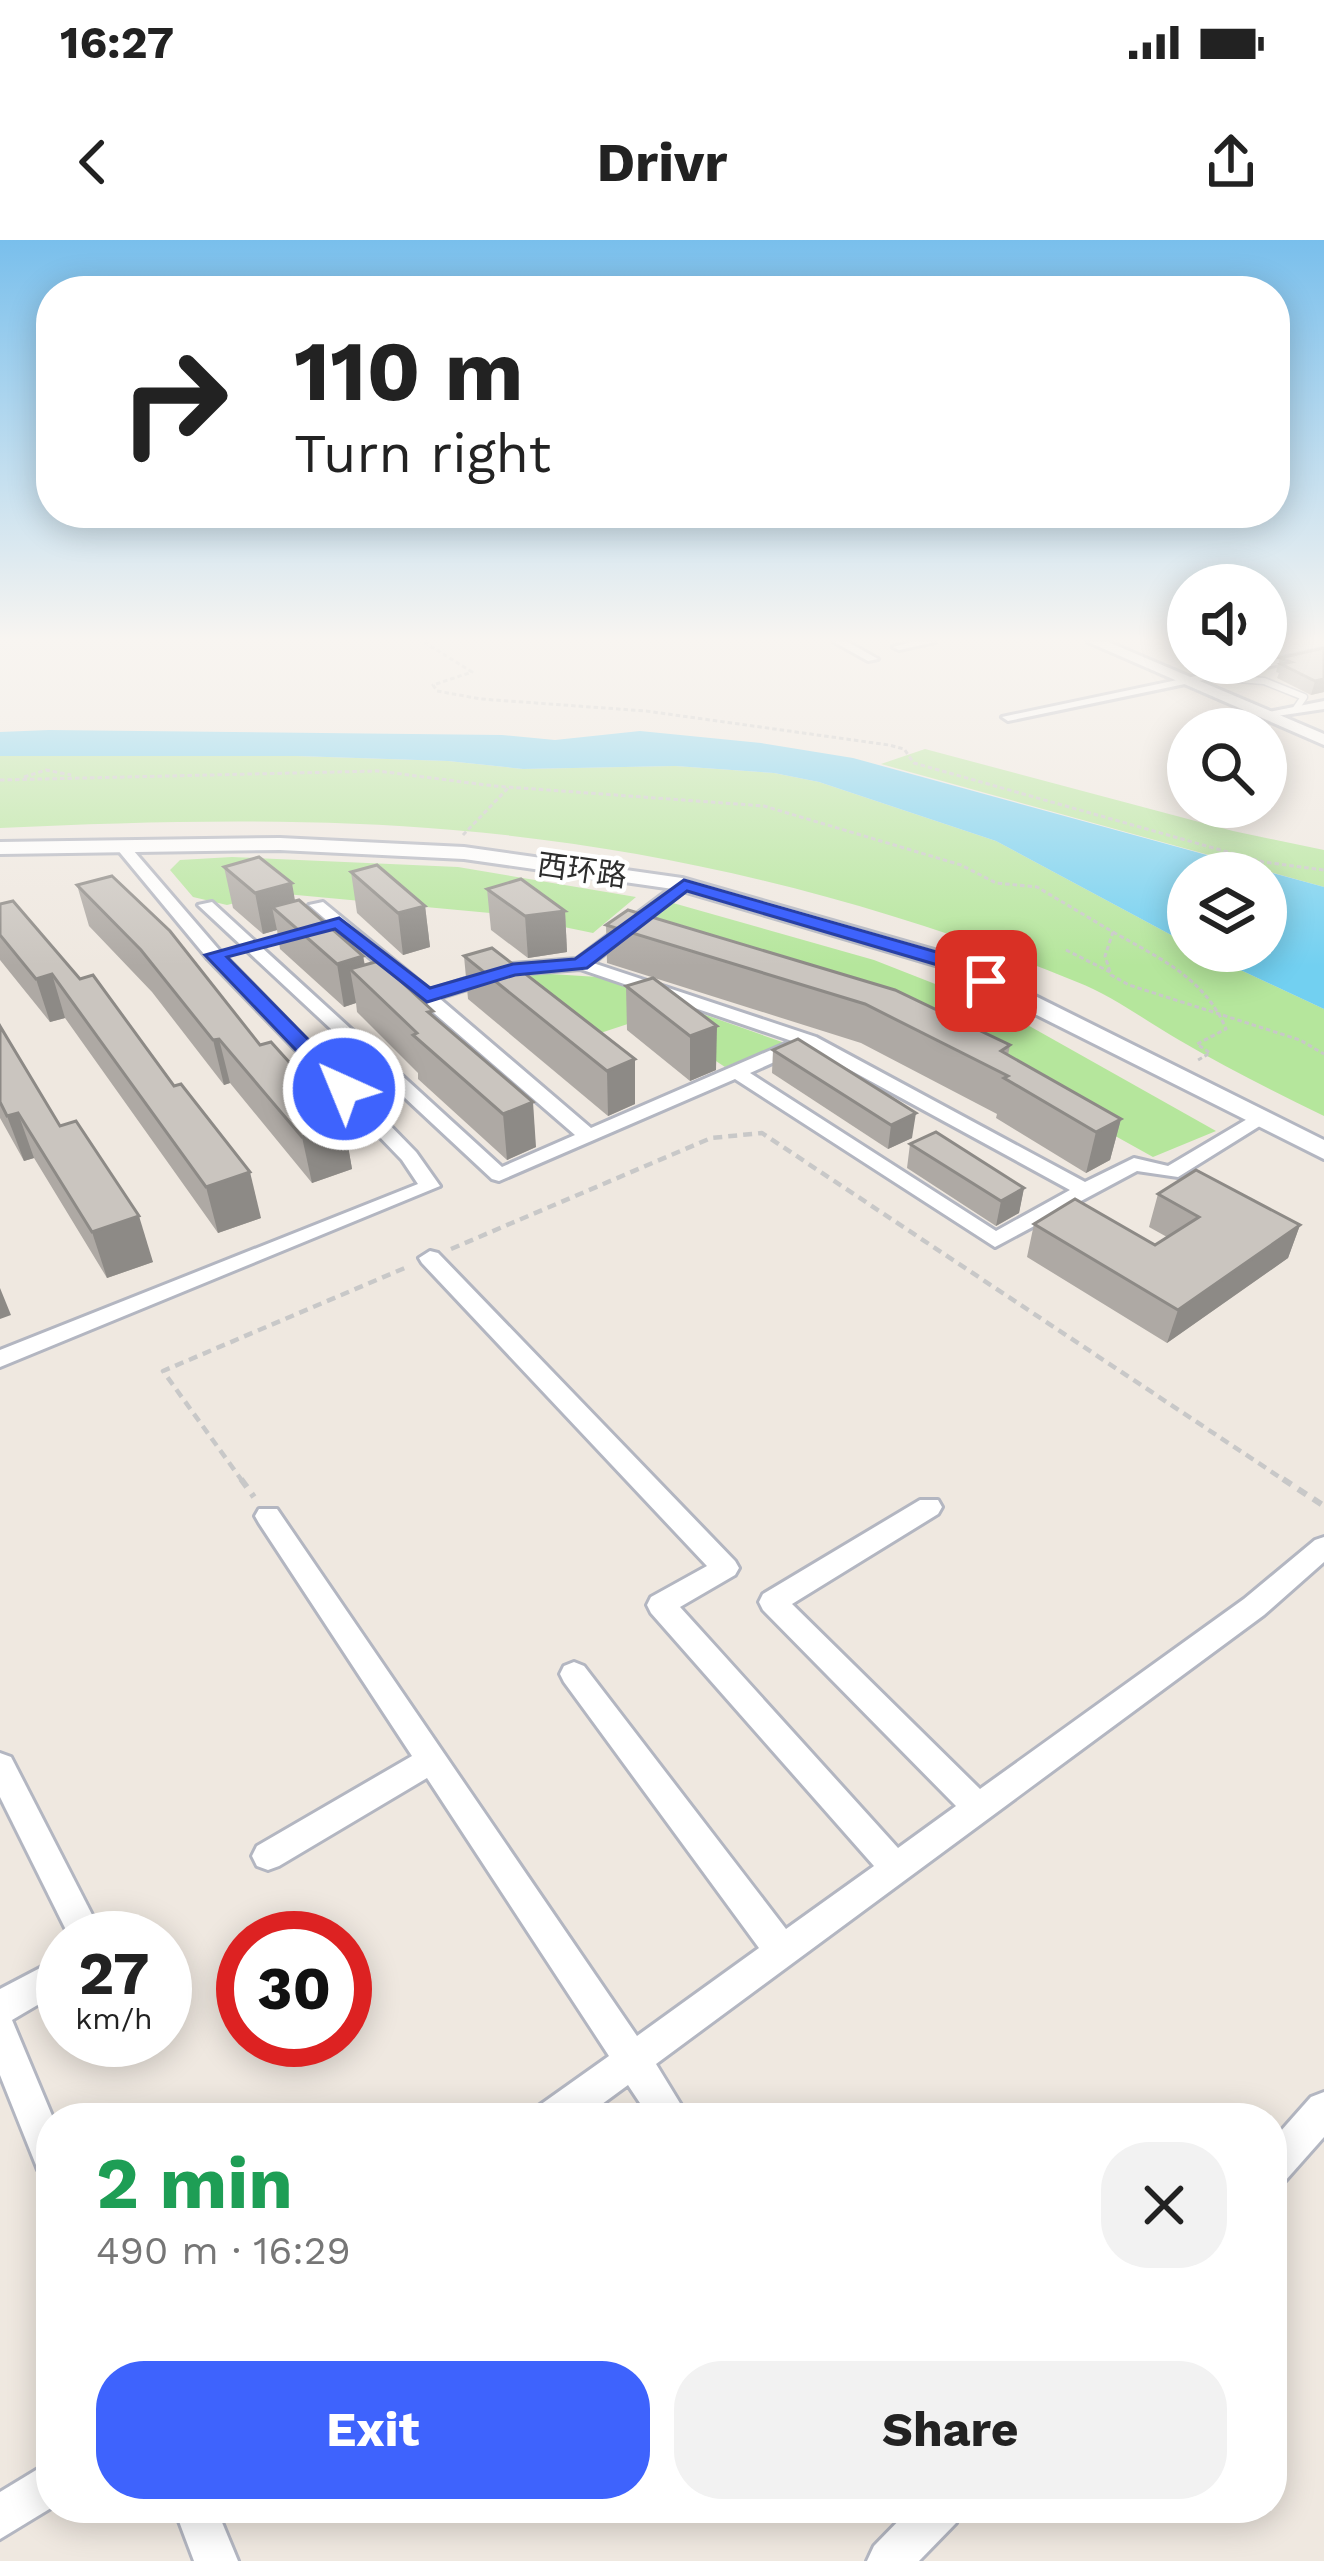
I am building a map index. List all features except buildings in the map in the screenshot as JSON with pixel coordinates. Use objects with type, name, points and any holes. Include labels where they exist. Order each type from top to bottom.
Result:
[{"type":"main road","name":"西环路","points":[[0,848],[280,844],[464,853],[684,885],[947,962],[1324,1151]]},
{"type":"street","points":[[0,1359],[430,1186],[409,1156],[214,955],[122,846]]},
{"type":"street","points":[[580,964],[684,885]]},
{"type":"street","points":[[206,905],[499,1175],[809,1041]]},
{"type":"street","points":[[317,905],[588,1136]]},
{"type":"street","points":[[316,929],[339,923]]},
{"type":"street","points":[[214,955],[272,942]]},
{"type":"street","points":[[427,996],[513,969],[580,964],[809,1041],[1084,1190]]},
{"type":"street","points":[[737,1072],[995,1240],[1134,1164],[1171,1173],[1261,1119]]},
{"type":"street","points":[[430,1258],[726,1568],[661,1605],[896,1868]]},
{"type":"street","points":[[929,1507],[773,1602],[978,1808]]},
{"type":"street","points":[[268,1516],[660,2103]]},
{"type":"street","points":[[574,2103],[1254,1607],[1324,1547]]},
{"type":"street","points":[[574,1674],[782,1951]]},
{"type":"street","points":[[268,1856],[431,1760]]},
{"type":"street","points":[[0,1766],[73,1911]]},
{"type":"street","points":[[0,2008],[36,1987]]},
{"type":"street","points":[[0,2032],[36,2120]]},
{"type":"street","points":[[1287,2151],[1324,2110]]},
{"type":"street","points":[[0,2518],[36,2493]]},
{"type":"street","points":[[200,2523],[216,2561]]},
{"type":"street","points":[[889,2561],[926,2523]]},
{"type":"path","points":[[905,750],[914,763],[958,776],[1263,862],[1324,870]]},
{"type":"path","points":[[0,780],[378,770],[509,787],[764,806],[939,858],[996,884],[1037,887],[1211,994],[1226,1029],[1197,1044],[1210,1053],[1198,1060]]},
{"type":"path","points":[[462,836],[509,787]]},
{"type":"path","points":[[1110,972],[1105,956],[1113,932]]},
{"type":"path","points":[[1066,950],[1129,986],[1300,1040],[1324,1054]]},
{"type":"path","points":[[268,1516],[163,1371],[711,1138],[762,1133],[1324,1506]]},
{"type":"green space","points":[[930,750],[1167,813],[1167,828],[1222,828],[1324,850],[1324,887],[1287,877],[1287,852],[1198,852],[881,764]]},
{"type":"green space","points":[[0,756],[296,756],[448,761],[523,769],[675,766],[774,773],[819,782],[996,841],[1167,933],[1167,972],[1245,972],[1324,1009],[1324,1116],[1090,988],[926,927],[771,882],[613,850],[453,830],[226,822],[0,828]]},
{"type":"green space","points":[[232,857],[458,867],[636,897],[593,933],[501,914],[275,893],[227,905],[193,897],[170,870],[180,860]]},
{"type":"green space","points":[[673,903],[874,960],[999,1009],[1216,1131],[1153,1157],[905,1019],[624,942]]},
{"type":"green space","points":[[535,973],[598,977],[785,1043],[725,1067],[649,1017],[570,1043],[492,983]]},
{"type":"water","points":[[0,750],[806,750],[853,758],[1196,852],[1167,852],[1167,933],[996,841],[819,782],[774,773],[675,766],[523,769],[448,761],[0,756]]},
{"type":"water","points":[[1287,877],[1324,887],[1324,1009],[1245,972],[1287,972]]},
{"type":"route","points":[[344,1089],[214,955],[339,923],[427,996],[513,969],[580,964],[684,885],[947,962],[986,981]]}]
